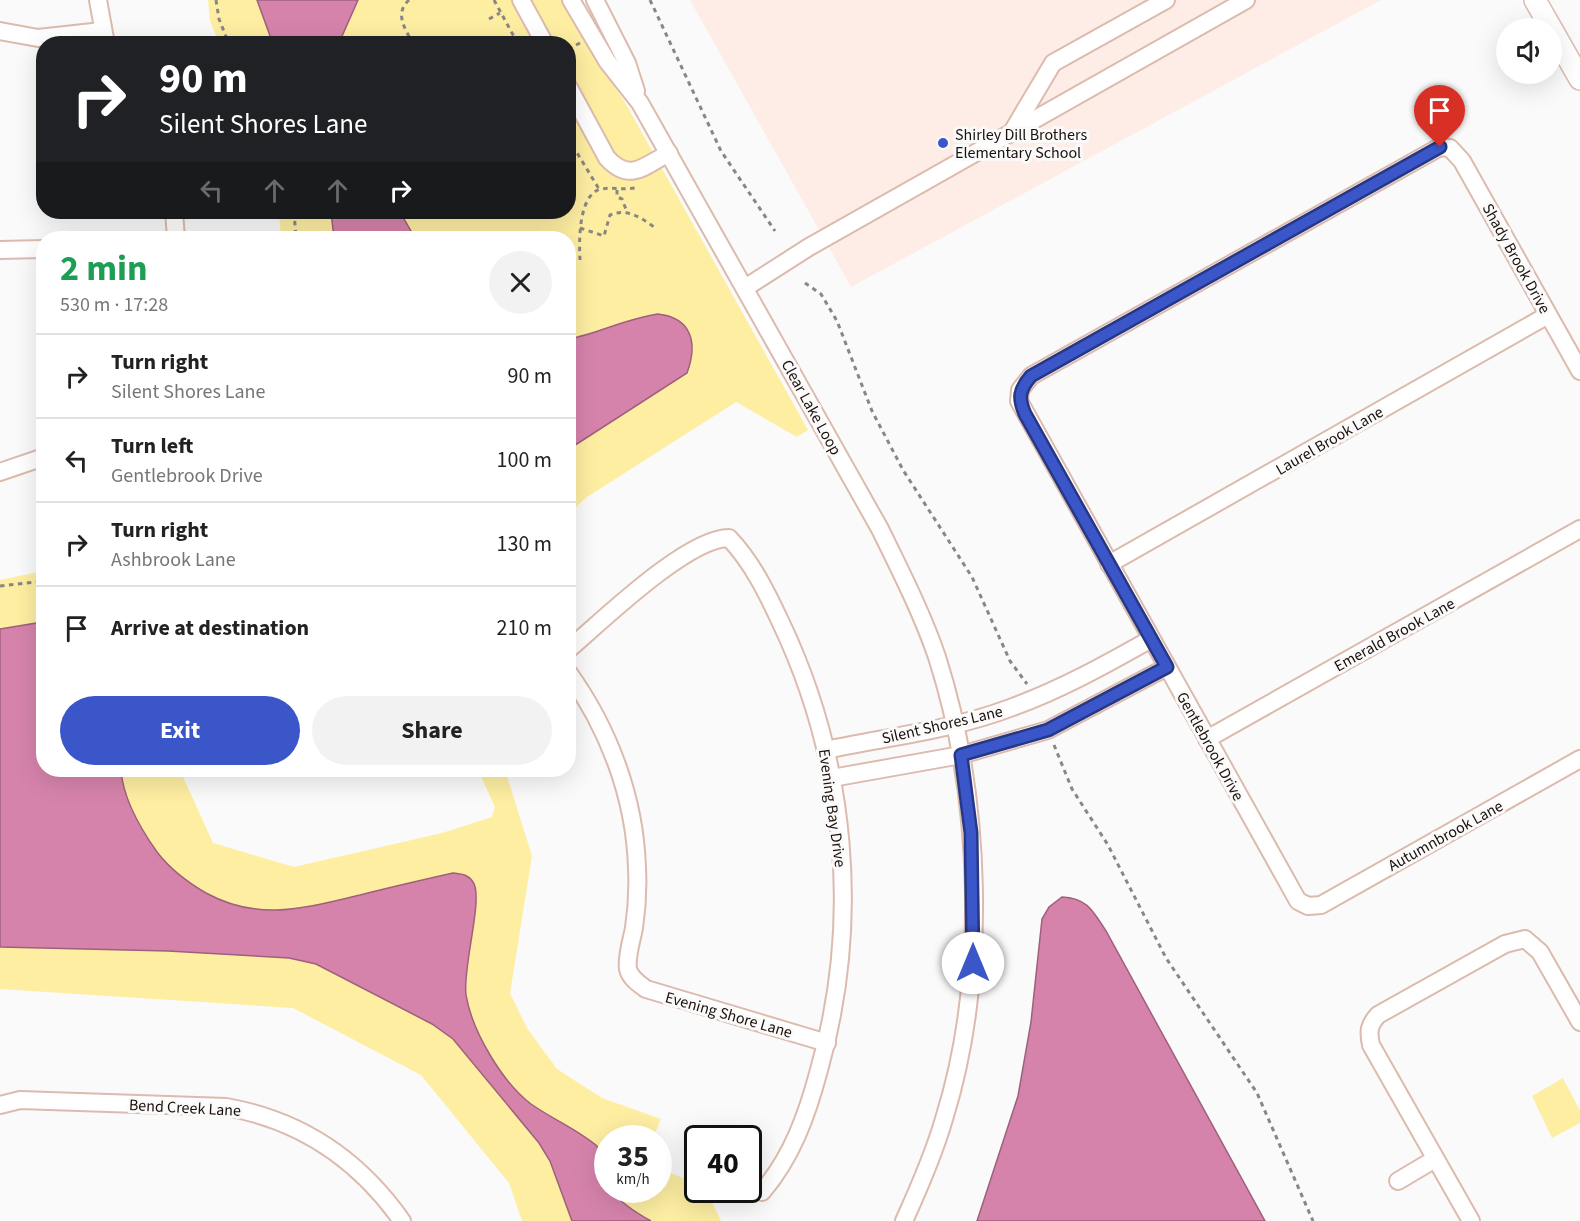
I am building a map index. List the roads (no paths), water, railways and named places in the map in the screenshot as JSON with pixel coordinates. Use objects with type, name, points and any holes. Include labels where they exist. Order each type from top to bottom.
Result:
[{"type":"main road","points":[[1535,0],[1580,79]]},
{"type":"street","points":[[98,0],[104,36]]},
{"type":"street","points":[[521,0],[541,36]]},
{"type":"street","name":"Clear Lake Loop","points":[[571,0],[607,61],[640,103],[880,528],[912,595],[937,657],[961,755],[971,833],[973,963],[963,1034],[945,1119],[904,1221]]},
{"type":"street","name":"Clear Lake Loop","points":[[595,0],[627,63],[640,103]]},
{"type":"street","points":[[1012,132],[1053,63],[1166,0]]},
{"type":"street","points":[[745,288],[809,247],[1246,0]]},
{"type":"street","points":[[0,31],[36,38]]},
{"type":"street","points":[[576,101],[607,158],[616,168],[628,173],[669,153]]},
{"type":"street","name":"Shady Brook Drive","points":[[1020,390],[1031,376],[1440,147],[1450,148],[1462,161],[1580,371]]},
{"type":"street","points":[[0,250],[36,249]]},
{"type":"street","name":"Laurel Brook Lane","points":[[1110,564],[1548,315]]},
{"type":"street","name":"Gentlebrook Drive","points":[[1020,390],[1019,401],[1025,414],[1291,891],[1298,901],[1308,906]]},
{"type":"street","points":[[0,472],[36,460]]},
{"type":"street","name":"Emerald Brook Lane","points":[[1207,739],[1580,529]]},
{"type":"street","name":"Evening Bay Drive","points":[[576,643],[674,562],[716,538],[729,538],[741,550],[789,639],[826,750],[832,778],[841,839],[843,936],[827,1043],[810,1102],[781,1170],[762,1192]]},
{"type":"street","name":"Silent Shores Lane","points":[[826,750],[954,724],[1009,709],[1087,675],[1151,639]]},
{"type":"street","name":"Silent Shores Lane","points":[[832,778],[961,755],[1048,730],[1167,667]]},
{"type":"street","name":"Evening Shore Lane","points":[[576,682],[585,694],[603,729],[620,773],[634,824],[637,868],[636,914],[628,968],[633,980],[645,989],[827,1043]]},
{"type":"street","name":"Autumnbrook Lane","points":[[1308,906],[1321,905],[1580,759]]},
{"type":"street","points":[[1471,1221],[1371,1045],[1368,1032],[1378,1015],[1505,944],[1525,939],[1540,952],[1580,1022]]},
{"type":"street","name":"Bend Creek Lane","points":[[0,1105],[20,1101],[146,1104],[226,1107],[260,1113],[289,1124],[339,1154],[384,1195],[402,1221]]},
{"type":"street","points":[[1398,1181],[1435,1159]]},
{"type":"place","name":"Shirley Dill Brothers Elementary School","points":[[943,143]]}]
